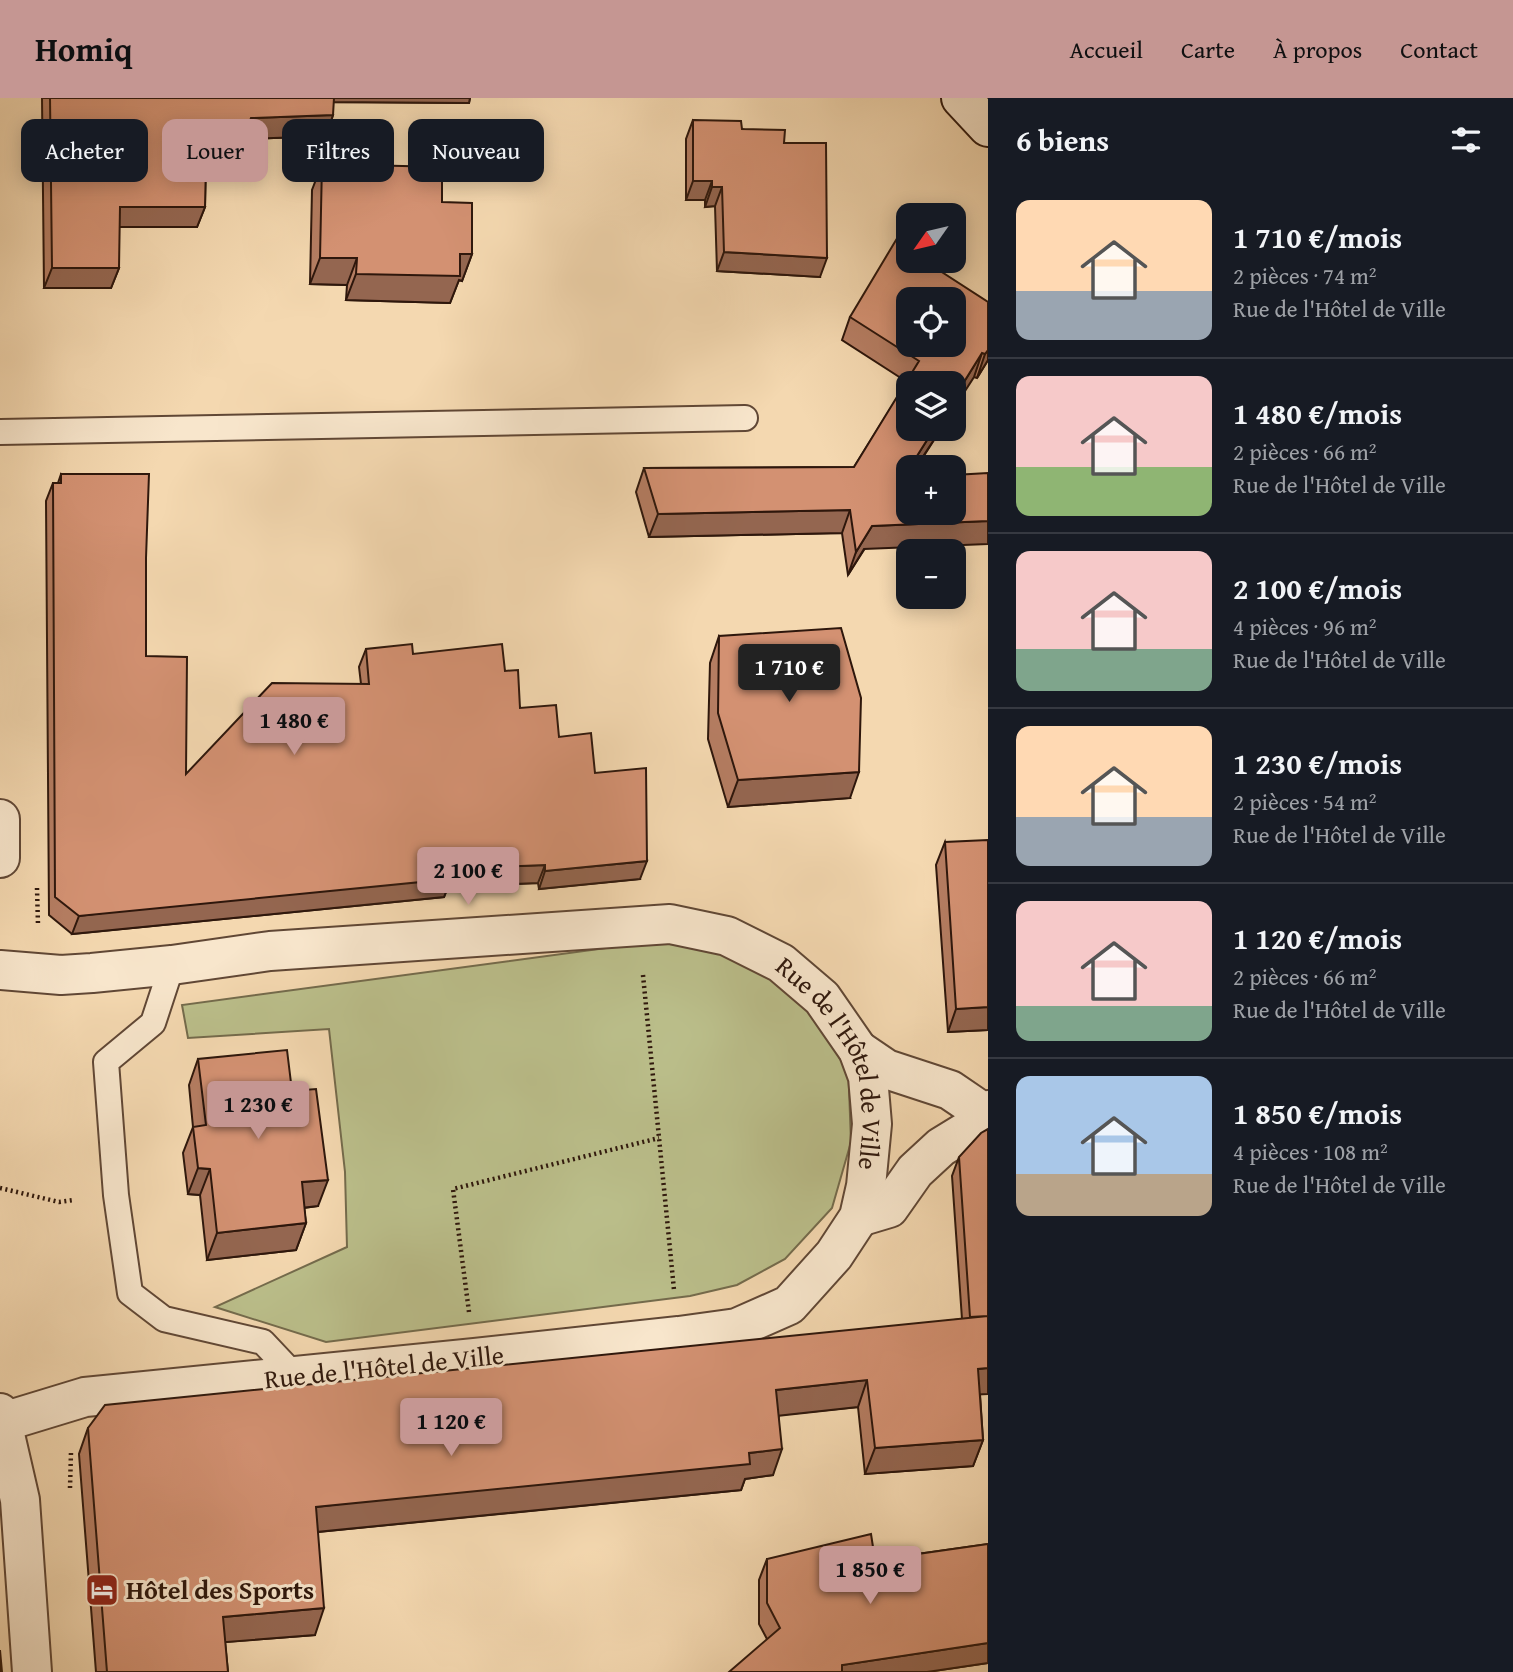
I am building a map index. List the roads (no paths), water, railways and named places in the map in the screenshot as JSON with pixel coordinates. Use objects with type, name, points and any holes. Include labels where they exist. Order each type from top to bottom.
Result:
[{"type":"street","points":[[961,98],[988,127]]},
{"type":"street","points":[[0,819],[0,858]]},
{"type":"street","name":"Rue de l'Hôtel de Ville","points":[[0,970],[61,975],[172,965],[270,951],[670,924],[727,936],[781,963],[822,998],[859,1050],[868,1077],[872,1124],[866,1186],[859,1217],[834,1255],[789,1305],[737,1328],[296,1377],[86,1397],[2,1418]]},
{"type":"street","points":[[859,1050],[886,1069],[950,1090],[985,1111],[972,1128],[941,1147],[915,1171],[888,1208],[859,1217]]},
{"type":"street","points":[[2,1418],[20,1500],[32,1672]]},
{"type":"lane","points":[[0,432],[745,418]]},
{"type":"lane","points":[[172,965],[153,1023],[106,1062],[117,1195],[130,1293],[164,1319],[263,1342],[296,1377]]},
{"type":"place","name":"Hôtel des Sports","points":[[102,1590]]}]
